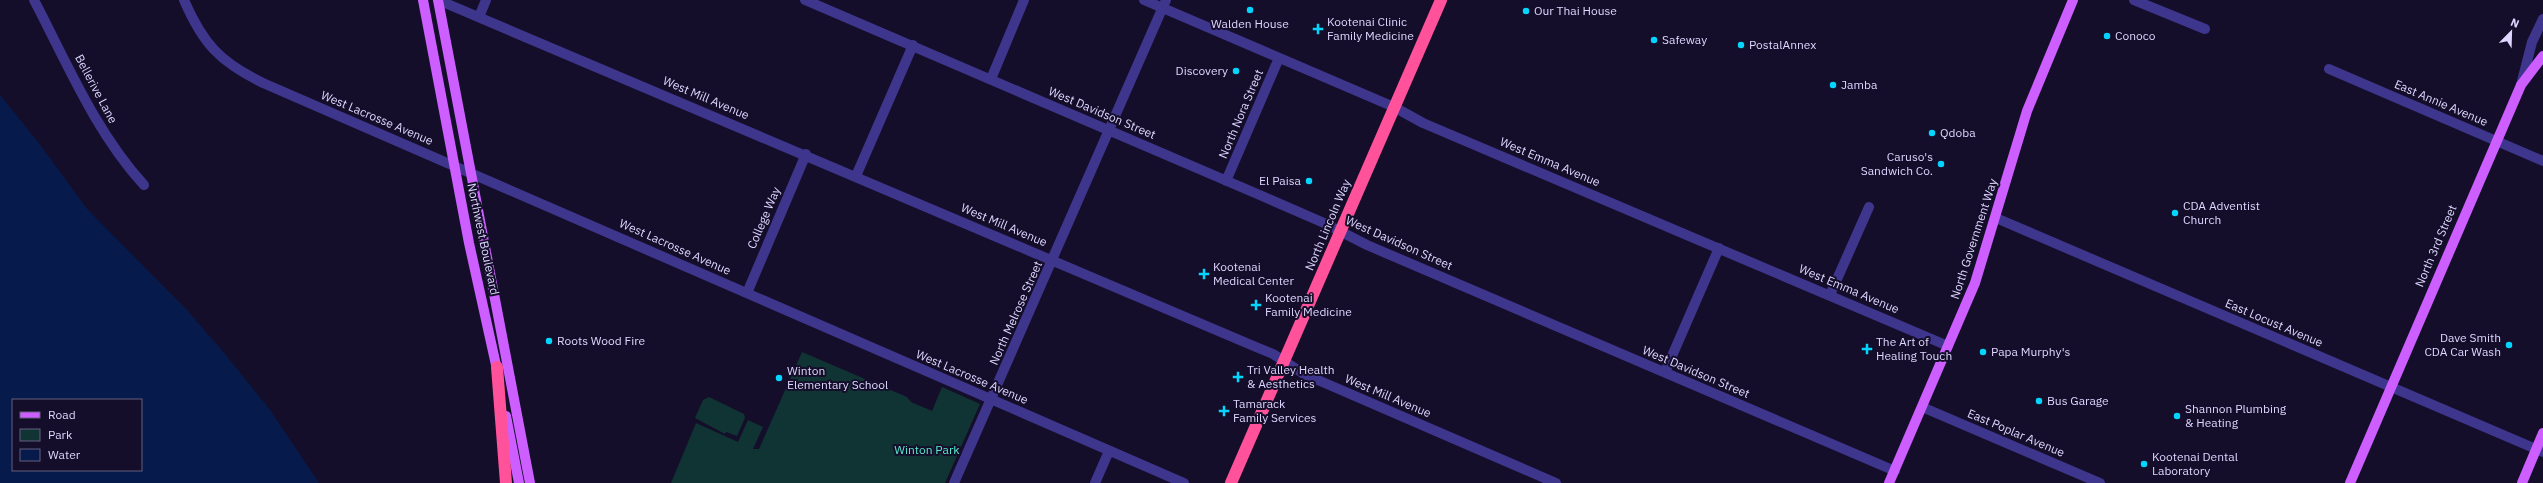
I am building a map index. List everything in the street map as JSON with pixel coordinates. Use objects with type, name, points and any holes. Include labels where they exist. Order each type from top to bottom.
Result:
[{"type":"highway","name":"North Lincoln Way","points":[[1231,483],[1441,0]]},
{"type":"highway","points":[[497,367],[506,483]]},
{"type":"main road","name":"Northwest Boulevard","points":[[423,0],[469,243],[497,367],[518,483]]},
{"type":"main road","name":"Northwest Boulevard","points":[[438,0],[530,483]]},
{"type":"main road","name":"North Government Way","points":[[1890,483],[1975,283],[1996,218],[2027,111],[2073,0]]},
{"type":"main road","points":[[2521,85],[2543,56]]},
{"type":"main road","name":"North 3rd Street","points":[[2350,483],[2521,85]]},
{"type":"main road","points":[[2522,483],[2540,451],[2543,433]]},
{"type":"street","name":"Bellerive Lane","points":[[34,0],[108,137],[125,164],[144,185]]},
{"type":"street","name":"West Lacrosse Avenue","points":[[184,0],[203,37],[224,62],[263,84],[1184,483]]},
{"type":"street","name":"West Mill Avenue","points":[[438,0],[806,154],[1273,354],[1304,374],[1556,483]]},
{"type":"street","points":[[479,17],[486,0]]},
{"type":"street","name":"West Davidson Street","points":[[805,0],[1226,180],[1340,231],[1367,245],[1895,471]]},
{"type":"street","points":[[991,79],[1024,0]]},
{"type":"street","name":"West Emma Avenue","points":[[1144,0],[1165,4],[1279,58],[1394,107],[1423,123],[1948,346]]},
{"type":"street","points":[[2134,0],[2205,29]]},
{"type":"street","name":"North Melrose Street","points":[[954,483],[1054,260],[1165,4]]},
{"type":"street","name":"North 3rd Street","points":[[2521,85],[2532,42],[2543,19]]},
{"type":"street","points":[[856,176],[912,45]]},
{"type":"street","name":"North Nora Street","points":[[1226,180],[1279,58]]},
{"type":"street","name":"East Annie Avenue","points":[[2329,69],[2543,161]]},
{"type":"street","name":"College Way","points":[[747,293],[806,154]]},
{"type":"street","points":[[1830,295],[1868,207]]},
{"type":"street","name":"East Locust Avenue","points":[[1996,218],[2540,451]]},
{"type":"street","points":[[1665,372],[1719,248]]},
{"type":"street","name":"East Poplar Avenue","points":[[1922,406],[2100,483]]},
{"type":"street","points":[[1095,483],[1109,451]]},
{"type":"green space","name":"Winton Park","points":[[802,352],[907,397],[911,402],[932,411],[942,387],[980,404],[945,483],[671,483],[696,423],[738,442],[748,420],[763,427],[753,449],[759,449]]},
{"type":"green space","points":[[709,397],[744,414],[745,418],[737,436],[726,432],[725,434],[695,418],[703,400]]},
{"type":"water","points":[[0,95],[38,142],[88,210],[187,310],[225,354],[270,410],[319,483],[0,483]]},
{"type":"place","name":"Walden House","points":[[1250,10]]},
{"type":"place","name":"Our Thai House","points":[[1526,11]]},
{"type":"place","name":"Kootenai Clinic Family Medicine","points":[[1318,29]]},
{"type":"place","name":"Conoco","points":[[2107,36]]},
{"type":"place","name":"Safeway","points":[[1654,40]]},
{"type":"place","name":"PostalAnnex","points":[[1741,45]]},
{"type":"place","name":"Discovery","points":[[1236,71]]},
{"type":"place","name":"Jamba","points":[[1833,85]]},
{"type":"place","name":"Qdoba","points":[[1932,133]]},
{"type":"place","name":"Caruso's Sandwich Co.","points":[[1941,164]]},
{"type":"place","name":"El Paisa","points":[[1309,181]]},
{"type":"place","name":"CDA Adventist Church","points":[[2175,213]]},
{"type":"place","name":"Kootenai Medical Center","points":[[1204,274]]},
{"type":"place","name":"Kootenai Family Medicine","points":[[1256,305]]},
{"type":"place","name":"Roots Wood Fire","points":[[549,341]]},
{"type":"place","name":"Dave Smith CDA Car Wash","points":[[2509,345]]},
{"type":"place","name":"The Art of Healing Touch","points":[[1867,349]]},
{"type":"place","name":"Papa Murphy's","points":[[1983,352]]},
{"type":"place","name":"Tri Valley Health & Aesthetics","points":[[1238,377]]},
{"type":"place","name":"Winton Elementary School","points":[[779,378]]},
{"type":"place","name":"Bus Garage","points":[[2039,401]]},
{"type":"place","name":"Tamarack Family Services","points":[[1224,411]]},
{"type":"place","name":"Shannon Plumbing & Heating","points":[[2177,416]]},
{"type":"place","name":"Kootenai Dental Laboratory","points":[[2144,464]]}]
